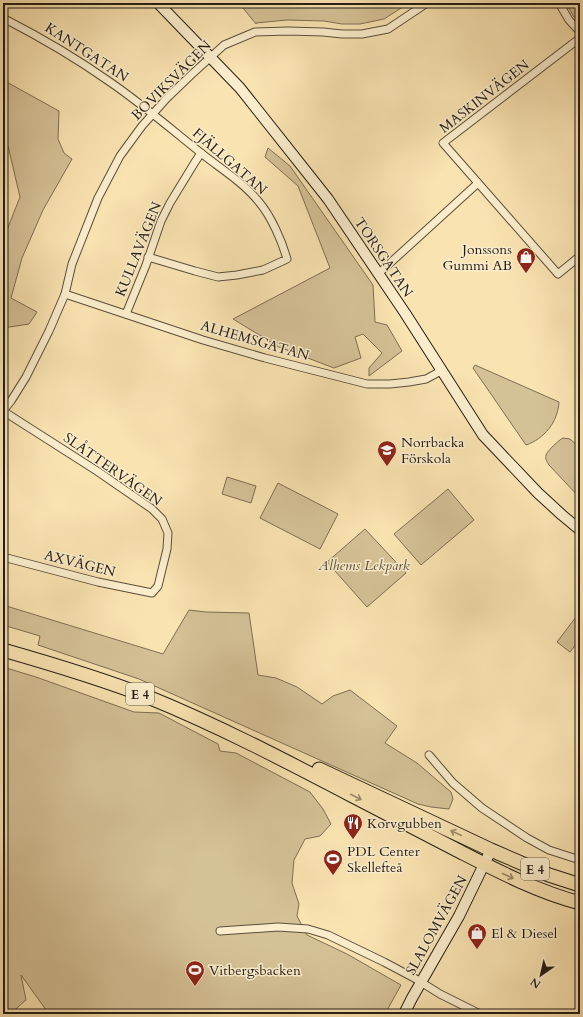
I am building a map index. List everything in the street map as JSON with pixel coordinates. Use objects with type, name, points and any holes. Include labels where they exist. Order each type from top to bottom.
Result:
[{"type":"highway","name":"E 4","points":[[3,641],[39,651],[102,672],[169,698],[264,741],[357,787],[491,850],[549,875],[580,885]]},
{"type":"highway","name":"E 4","points":[[3,650],[68,668],[114,684],[198,718],[325,781],[484,864],[530,886],[562,898],[580,902]]},
{"type":"main road","name":"TORSGATAN","points":[[158,3],[240,88],[328,198],[483,435],[538,493],[580,530]]},
{"type":"main road","name":"SLALOMVÄGEN","points":[[404,1014],[458,916],[491,850]]},
{"type":"street","name":"BOVIKSVÄGEN","points":[[3,411],[26,377],[49,331],[64,294],[72,264],[98,198],[120,156],[142,126],[167,98],[224,45],[255,32],[288,30],[362,34],[388,29],[427,3]]},
{"type":"street","points":[[559,3],[569,20],[580,32]]},
{"type":"street","name":"KANTGATAN","points":[[3,18],[34,34],[74,58],[110,82],[153,114]]},
{"type":"street","name":"MASKINVÄGEN","points":[[580,38],[443,143],[558,274],[580,256]]},
{"type":"street","name":"FJÄLLGATAN","points":[[148,257],[218,276],[237,275],[263,270],[287,259],[283,245],[261,203],[233,177],[153,114]]},
{"type":"street","name":"KULLAVÄGEN","points":[[126,314],[161,221],[194,162],[201,153]]},
{"type":"street","points":[[378,274],[478,183]]},
{"type":"street","name":"ALHEMSGATAN","points":[[64,294],[203,340],[264,358],[367,384],[409,382],[426,379],[441,371]]},
{"type":"street","name":"SLÅTTERVÄGEN","points":[[3,411],[97,471],[152,509],[162,519],[168,533],[167,549],[158,586],[152,593]]},
{"type":"street","name":"AXVÄGEN","points":[[3,557],[98,582],[152,593]]},
{"type":"street","points":[[429,755],[453,783],[482,808],[527,838],[549,850],[580,860]]},
{"type":"street","points":[[220,931],[278,927],[308,929],[328,935],[373,956],[440,994],[480,1014]]},
{"type":"green space","points":[[239,3],[409,3],[384,19],[360,24],[287,20],[256,24]]},
{"type":"green space","points":[[566,3],[580,3],[580,23],[574,17]]},
{"type":"green space","points":[[3,80],[59,111],[58,139],[64,153],[72,159],[43,210],[22,258],[11,298],[37,312],[29,324],[3,328],[3,240],[20,197],[8,146],[3,144]]},
{"type":"green space","points":[[268,148],[290,166],[373,285],[375,322],[387,325],[402,351],[369,376],[369,368],[382,353],[363,334],[355,337],[361,358],[334,368],[279,347],[233,319],[330,268],[298,186],[265,157]]},
{"type":"green space","points":[[475,365],[559,402],[553,423],[539,439],[526,445],[473,368]]},
{"type":"green space","points":[[563,438],[570,439],[580,448],[580,498],[549,465],[546,459],[546,455],[549,451]]},
{"type":"green space","points":[[227,477],[256,486],[251,503],[222,494]]},
{"type":"green space","points":[[278,483],[338,514],[320,549],[260,518]]},
{"type":"green space","points":[[448,489],[474,520],[421,565],[394,534]]},
{"type":"green space","name":"Alhems Lekpark","points":[[365,529],[406,573],[367,607],[327,562]]},
{"type":"green space","points":[[3,605],[163,654],[189,610],[249,613],[258,675],[276,678],[297,687],[322,704],[333,696],[350,690],[397,726],[385,743],[417,763],[451,792],[453,799],[449,809],[418,804],[139,679],[38,645],[40,636],[3,625]]},
{"type":"green space","points":[[576,617],[580,620],[580,639],[570,652],[557,642]]},
{"type":"green space","points":[[3,667],[36,677],[134,712],[159,713],[218,744],[220,751],[236,753],[310,792],[323,809],[331,824],[320,836],[305,839],[294,860],[292,883],[299,904],[297,916],[307,935],[347,954],[401,985],[385,1014],[49,1014],[21,975],[26,1000],[10,1014],[3,1014]]},
{"type":"place","name":"Jonssons Gummi AB","points":[[526,274]]},
{"type":"place","name":"Norrbacka Förskola","points":[[387,467]]},
{"type":"place","name":"Korvgubben","points":[[353,840]]},
{"type":"place","name":"PDL Center Skellefteå","points":[[333,876]]},
{"type":"place","name":"El & Diesel","points":[[477,950]]},
{"type":"place","name":"Vitbergsbacken","points":[[195,987]]}]
